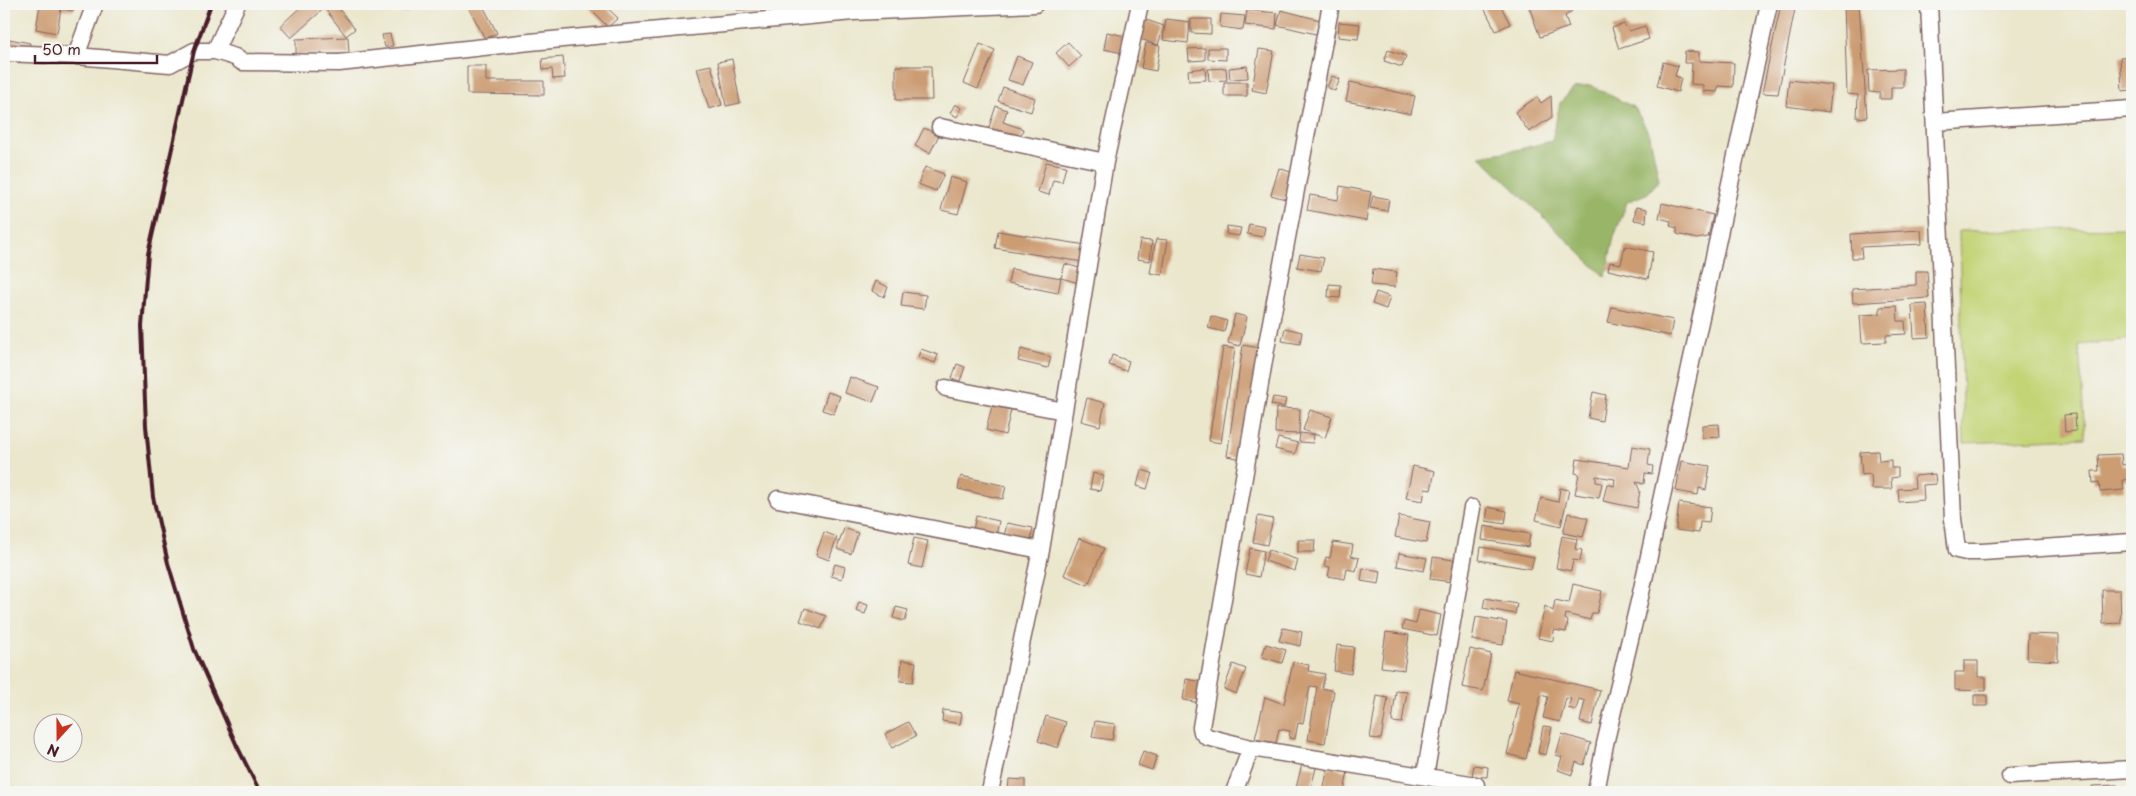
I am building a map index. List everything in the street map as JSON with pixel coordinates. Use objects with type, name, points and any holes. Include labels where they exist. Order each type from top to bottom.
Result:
[{"type":"street","points":[[76,56],[95,4]]},
{"type":"street","points":[[215,51],[237,4]]},
{"type":"street","points":[[4,53],[76,56],[170,64],[194,51],[215,51],[242,62],[339,63],[849,8],[1035,4]]},
{"type":"street","points":[[990,792],[1041,550],[1106,162],[1140,4]]},
{"type":"street","points":[[1331,4],[1266,349],[1201,719],[1202,732],[1207,737],[1251,748],[1476,786]]},
{"type":"street","points":[[1596,792],[1605,744],[1641,593],[1769,4]]},
{"type":"street","points":[[1929,4],[1953,519],[1957,550],[1982,552],[2132,542]]},
{"type":"street","points":[[1934,122],[2132,109]]},
{"type":"street","points":[[940,126],[1106,162]]},
{"type":"street","points":[[946,388],[1064,411]]},
{"type":"street","points":[[778,499],[1041,550]]},
{"type":"street","points":[[1424,776],[1472,508]]},
{"type":"street","points":[[1234,792],[1251,748]]},
{"type":"street","points":[[2010,776],[2132,769]]},
{"type":"green space","points":[[1590,85],[1635,108],[1650,136],[1659,180],[1648,193],[1627,202],[1614,237],[1605,277],[1480,156],[1552,141],[1560,103],[1574,88]]},
{"type":"green space","points":[[2132,228],[2132,339],[2079,345],[2085,438],[1964,443],[1959,231]]},
{"type":"building","points":[[40,4],[75,4],[73,11],[61,9],[57,33],[36,29]]},
{"type":"building","points":[[304,4],[329,4],[291,38],[280,26]]},
{"type":"building","points":[[335,4],[355,29],[346,36],[326,10]]},
{"type":"building","points":[[390,4],[410,4],[410,9],[389,8]]},
{"type":"building","points":[[467,4],[482,4],[497,33],[485,39]]},
{"type":"building","points":[[585,4],[603,4],[618,18],[608,27]]},
{"type":"building","points":[[737,4],[758,4],[758,9],[737,10]]},
{"type":"building","points":[[1482,4],[1500,4],[1510,24],[1496,31]]},
{"type":"building","points":[[1528,4],[1569,4],[1572,11],[1565,16],[1569,27],[1540,37]]},
{"type":"building","points":[[1781,4],[1796,4],[1778,94],[1762,93]]},
{"type":"building","points":[[1807,4],[1836,4],[1836,5],[1808,7]]},
{"type":"building","points":[[1844,4],[1859,4],[1867,117],[1857,118],[1858,95],[1847,94]]},
{"type":"building","points":[[1247,10],[1277,13],[1276,29],[1245,25]]},
{"type":"building","points":[[1281,10],[1320,20],[1316,34],[1277,25]]},
{"type":"building","points":[[1221,14],[1245,16],[1243,30],[1220,27]]},
{"type":"building","points":[[1143,19],[1164,26],[1158,45],[1137,38]]},
{"type":"building","points":[[1166,19],[1190,22],[1188,43],[1163,40]]},
{"type":"building","points":[[1191,19],[1211,19],[1211,34],[1191,33]]},
{"type":"building","points":[[1339,22],[1360,24],[1358,39],[1338,37]]},
{"type":"building","points":[[1624,24],[1629,31],[1645,26],[1649,39],[1619,49],[1612,28]]},
{"type":"building","points":[[1107,32],[1125,36],[1122,53],[1104,49]]},
{"type":"building","points":[[390,34],[393,46],[385,47],[382,35]]},
{"type":"building","points":[[348,37],[349,54],[296,55],[296,39]]},
{"type":"building","points":[[4,38],[30,43],[28,54],[4,50]]},
{"type":"building","points":[[1068,42],[1081,56],[1069,67],[1056,53]]},
{"type":"building","points":[[1146,43],[1160,46],[1156,71],[1141,68]]},
{"type":"building","points":[[980,44],[995,50],[978,89],[964,83]]},
{"type":"building","points":[[1205,48],[1205,60],[1189,61],[1188,49]]},
{"type":"building","points":[[1208,48],[1226,48],[1226,60],[1208,59]]},
{"type":"building","points":[[1259,49],[1274,51],[1266,93],[1252,90]]},
{"type":"building","points":[[1388,50],[1406,56],[1402,67],[1384,61]]},
{"type":"building","points":[[1685,51],[1699,52],[1699,61],[1734,63],[1733,87],[1719,86],[1717,92],[1703,91],[1703,85],[1691,84],[1692,63],[1684,63]]},
{"type":"building","points":[[1017,56],[1032,62],[1023,85],[1008,80]]},
{"type":"building","points":[[2132,56],[2132,90],[2122,91],[2120,57]]},
{"type":"building","points":[[563,57],[565,78],[553,79],[552,69],[543,70],[542,59]]},
{"type":"building","points":[[732,59],[740,103],[726,106],[718,62]]},
{"type":"building","points":[[1663,62],[1678,66],[1675,76],[1681,78],[1678,92],[1657,86]]},
{"type":"building","points":[[711,65],[722,105],[709,109],[697,68]]},
{"type":"building","points":[[467,66],[486,66],[486,81],[544,81],[544,95],[467,94]]},
{"type":"building","points":[[896,66],[931,66],[932,100],[896,100]]},
{"type":"building","points":[[1247,66],[1248,78],[1230,79],[1229,68]]},
{"type":"building","points":[[1205,68],[1206,80],[1189,81],[1188,70]]},
{"type":"building","points":[[1226,68],[1227,80],[1209,81],[1208,69]]},
{"type":"building","points":[[1903,69],[1903,87],[1891,87],[1891,99],[1880,99],[1880,93],[1869,92],[1868,70]]},
{"type":"building","points":[[1332,76],[1340,79],[1335,91],[1327,87]]},
{"type":"building","points":[[1789,80],[1832,85],[1829,112],[1786,106]]},
{"type":"building","points":[[1224,82],[1247,82],[1247,96],[1224,96]]},
{"type":"building","points":[[1350,82],[1415,96],[1411,114],[1346,101]]},
{"type":"building","points":[[1003,87],[1035,98],[1031,112],[998,101]]},
{"type":"building","points":[[1551,96],[1552,117],[1529,132],[1515,112],[1537,97],[1541,103]]},
{"type":"building","points":[[955,104],[962,108],[957,117],[950,113]]},
{"type":"building","points":[[996,106],[1007,110],[1003,122],[1023,129],[1019,143],[987,133]]},
{"type":"building","points":[[924,128],[939,135],[930,153],[915,146]]},
{"type":"building","points":[[1046,162],[1066,166],[1062,182],[1053,180],[1049,195],[1038,192]]},
{"type":"building","points":[[925,167],[944,174],[936,191],[918,184]]},
{"type":"building","points":[[1279,168],[1293,173],[1285,199],[1271,195]]},
{"type":"building","points":[[950,177],[967,182],[958,214],[941,210]]},
{"type":"building","points":[[1340,186],[1371,192],[1366,221],[1307,210],[1310,195],[1338,200]]},
{"type":"building","points":[[1373,196],[1389,199],[1387,211],[1370,208]]},
{"type":"building","points":[[1662,203],[1713,215],[1708,237],[1697,239],[1677,234],[1677,228],[1670,226],[1671,221],[1659,218]]},
{"type":"building","points":[[1636,207],[1647,209],[1646,222],[1634,220]]},
{"type":"building","points":[[1249,224],[1265,227],[1263,237],[1247,234]]},
{"type":"building","points":[[1227,226],[1241,228],[1239,236],[1226,234]]},
{"type":"building","points":[[1921,230],[1922,244],[1861,247],[1862,258],[1852,258],[1851,234]]},
{"type":"building","points":[[998,231],[1086,245],[1083,262],[995,248]]},
{"type":"building","points":[[1156,239],[1168,240],[1162,275],[1150,273]]},
{"type":"building","points":[[1140,240],[1152,241],[1150,261],[1137,259]]},
{"type":"building","points":[[1625,246],[1653,252],[1648,279],[1608,270],[1610,262],[1621,264]]},
{"type":"building","points":[[1300,254],[1324,258],[1321,271],[1297,267]]},
{"type":"building","points":[[1065,264],[1083,269],[1079,283],[1061,278]]},
{"type":"building","points":[[1011,269],[1061,278],[1058,293],[1008,283]]},
{"type":"building","points":[[1373,269],[1397,272],[1395,287],[1371,285]]},
{"type":"building","points":[[1916,271],[1927,271],[1929,298],[1853,303],[1852,289],[1916,285]]},
{"type":"building","points":[[876,281],[888,287],[884,297],[872,291]]},
{"type":"building","points":[[1329,284],[1341,285],[1340,298],[1328,297]]},
{"type":"building","points":[[903,292],[926,295],[924,309],[901,306]]},
{"type":"building","points":[[1376,292],[1390,297],[1386,309],[1372,304]]},
{"type":"building","points":[[1927,304],[1929,337],[1914,338],[1912,305]]},
{"type":"building","points":[[1897,306],[1898,321],[1905,321],[1906,334],[1886,335],[1886,342],[1862,343],[1860,315],[1880,314],[1880,307]]},
{"type":"building","points":[[1612,307],[1673,320],[1670,336],[1608,322]]},
{"type":"building","points":[[1235,314],[1247,317],[1240,346],[1228,343]]},
{"type":"building","points":[[1211,316],[1227,321],[1224,332],[1208,328]]},
{"type":"building","points":[[1285,328],[1302,332],[1300,344],[1282,341]]},
{"type":"building","points":[[1243,345],[1259,348],[1242,459],[1227,456]]},
{"type":"building","points":[[1223,347],[1235,349],[1221,443],[1209,441]]},
{"type":"building","points":[[921,349],[938,355],[935,363],[918,357]]},
{"type":"building","points":[[1021,349],[1051,357],[1048,368],[1018,361]]},
{"type":"building","points":[[1112,355],[1129,361],[1126,371],[1109,365]]},
{"type":"building","points":[[957,364],[965,367],[960,381],[952,378]]},
{"type":"building","points":[[850,377],[879,387],[873,402],[845,393]]},
{"type":"building","points":[[828,392],[840,396],[834,414],[822,410]]},
{"type":"building","points":[[1593,392],[1606,395],[1602,421],[1588,418]]},
{"type":"building","points":[[1273,397],[1286,399],[1284,407],[1271,405]]},
{"type":"building","points":[[1087,398],[1105,403],[1100,426],[1081,421]]},
{"type":"building","points":[[992,406],[1011,410],[1005,435],[986,430]]},
{"type":"building","points":[[1276,408],[1300,409],[1299,434],[1275,433]]},
{"type":"building","points":[[1310,410],[1332,417],[1325,438],[1303,430]]},
{"type":"building","points":[[2075,414],[2076,431],[2065,432],[2064,415]]},
{"type":"building","points":[[1719,424],[1720,437],[1702,438],[1702,425]]},
{"type":"building","points":[[1300,433],[1314,435],[1313,443],[1299,442]]},
{"type":"building","points":[[1278,438],[1298,443],[1295,454],[1275,449]]},
{"type":"building","points":[[1632,446],[1650,449],[1648,465],[1653,466],[1652,474],[1645,473],[1644,484],[1636,482],[1640,491],[1637,508],[1603,501],[1607,484],[1614,486],[1615,479],[1596,476],[1596,482],[1602,483],[1599,498],[1575,494],[1579,474],[1575,473],[1577,459],[1629,467]]},
{"type":"building","points":[[1878,451],[1879,461],[1891,460],[1891,468],[1898,468],[1898,477],[1891,478],[1892,489],[1872,489],[1871,474],[1862,475],[1860,452]]},
{"type":"building","points":[[2121,454],[2122,465],[2129,464],[2130,479],[2123,480],[2124,490],[2100,492],[2099,482],[2093,483],[2092,471],[2099,471],[2098,455]]},
{"type":"building","points":[[1681,461],[1710,466],[1706,490],[1699,488],[1698,495],[1676,491]]},
{"type":"building","points":[[1413,466],[1435,471],[1431,490],[1425,489],[1423,501],[1406,498]]},
{"type":"building","points":[[1141,470],[1152,473],[1147,489],[1137,486]]},
{"type":"building","points":[[1093,473],[1104,476],[1100,491],[1090,489]]},
{"type":"building","points":[[1935,474],[1936,484],[1923,485],[1924,500],[1899,502],[1898,489],[1915,488],[1914,476]]},
{"type":"building","points":[[961,476],[1006,486],[1003,499],[958,489]]},
{"type":"building","points":[[1560,488],[1569,490],[1561,526],[1536,520],[1541,498],[1558,502]]},
{"type":"building","points":[[1679,503],[1711,507],[1709,523],[1700,522],[1699,533],[1676,530]]},
{"type":"building","points":[[1488,507],[1507,511],[1505,524],[1486,521]]},
{"type":"building","points":[[1568,513],[1588,518],[1583,537],[1563,533]]},
{"type":"building","points":[[976,516],[999,521],[996,536],[973,530]]},
{"type":"building","points":[[1258,516],[1273,519],[1267,545],[1253,542]]},
{"type":"building","points":[[1399,516],[1430,522],[1426,543],[1395,537]]},
{"type":"building","points":[[1007,523],[1033,528],[1030,543],[1004,537]]},
{"type":"building","points":[[1484,526],[1530,534],[1528,547],[1482,540]]},
{"type":"building","points":[[844,528],[858,533],[851,554],[837,549]]},
{"type":"building","points":[[824,532],[837,537],[829,560],[816,555]]},
{"type":"building","points":[[1562,536],[1577,539],[1575,549],[1582,550],[1580,561],[1573,560],[1571,571],[1556,568]]},
{"type":"building","points":[[914,538],[928,541],[922,568],[908,565]]},
{"type":"building","points":[[1079,538],[1104,548],[1088,585],[1064,575]]},
{"type":"building","points":[[1298,540],[1315,540],[1314,552],[1298,552]]},
{"type":"building","points":[[1333,542],[1353,545],[1351,556],[1359,558],[1356,571],[1347,569],[1345,579],[1328,576],[1330,567],[1324,566],[1326,557],[1330,558]]},
{"type":"building","points":[[1481,547],[1534,557],[1531,569],[1479,560]]},
{"type":"building","points":[[1250,548],[1264,551],[1259,577],[1245,574]]},
{"type":"building","points":[[1269,550],[1298,560],[1295,571],[1265,561]]},
{"type":"building","points":[[1399,553],[1427,558],[1424,571],[1397,566]]},
{"type":"building","points":[[1433,557],[1454,560],[1451,582],[1430,579]]},
{"type":"building","points":[[835,564],[845,567],[842,579],[831,576]]},
{"type":"building","points":[[1363,568],[1381,571],[1379,584],[1361,581]]},
{"type":"building","points":[[1573,584],[1602,591],[1597,613],[1592,613],[1590,620],[1566,614],[1565,619],[1568,621],[1566,632],[1554,630],[1553,641],[1538,638],[1545,606],[1553,611],[1555,600],[1569,603]]},
{"type":"building","points":[[2102,590],[2120,590],[2121,623],[2103,624]]},
{"type":"building","points":[[1485,598],[1517,604],[1515,614],[1483,608]]},
{"type":"building","points":[[859,602],[868,605],[865,614],[856,611]]},
{"type":"building","points":[[896,607],[908,610],[905,621],[893,618]]},
{"type":"building","points":[[805,608],[826,616],[821,629],[800,621]]},
{"type":"building","points":[[1419,610],[1441,615],[1437,636],[1402,629],[1404,621],[1416,624]]},
{"type":"building","points":[[1476,617],[1507,622],[1503,645],[1472,640]]},
{"type":"building","points":[[1283,628],[1302,632],[1300,646],[1279,641]]},
{"type":"building","points":[[1386,632],[1409,635],[1404,670],[1381,667]]},
{"type":"building","points":[[2028,634],[2058,635],[2058,661],[2027,659]]},
{"type":"building","points":[[1266,644],[1286,650],[1282,663],[1262,657]]},
{"type":"building","points":[[1337,645],[1354,647],[1351,674],[1334,671]]},
{"type":"building","points":[[1470,649],[1491,654],[1483,691],[1462,687]]},
{"type":"building","points":[[902,660],[916,662],[913,682],[900,681]]},
{"type":"building","points":[[1964,661],[1978,661],[1978,677],[1986,677],[1986,691],[1955,690],[1955,672],[1964,672]]},
{"type":"building","points":[[1293,662],[1309,665],[1308,671],[1325,674],[1322,688],[1334,691],[1325,743],[1308,740],[1317,687],[1310,686],[1303,724],[1298,723],[1295,739],[1289,738],[1290,731],[1279,729],[1276,743],[1255,739],[1265,697],[1284,704]]},
{"type":"building","points":[[1233,664],[1246,669],[1236,694],[1224,689]]},
{"type":"building","points":[[1514,670],[1600,690],[1592,725],[1580,722],[1585,701],[1579,699],[1576,710],[1568,708],[1571,699],[1566,698],[1560,722],[1543,718],[1548,697],[1541,695],[1526,759],[1507,754],[1519,704],[1507,701]]},
{"type":"building","points":[[1186,679],[1204,682],[1200,703],[1183,700]]},
{"type":"building","points":[[1396,691],[1407,692],[1402,723],[1392,722]]},
{"type":"building","points":[[1974,695],[1987,695],[1987,706],[1974,706]]},
{"type":"building","points":[[1377,696],[1388,698],[1381,739],[1370,738]]},
{"type":"building","points":[[943,710],[962,713],[960,724],[942,721]]},
{"type":"building","points":[[1046,716],[1066,722],[1058,748],[1038,741]]},
{"type":"building","points":[[1095,721],[1115,724],[1112,740],[1092,737]]},
{"type":"building","points":[[908,722],[916,736],[892,748],[885,734]]},
{"type":"building","points":[[1543,726],[1552,727],[1546,755],[1538,753]]},
{"type":"building","points":[[1562,734],[1591,743],[1584,765],[1576,762],[1572,775],[1558,770],[1562,757],[1556,755]]},
{"type":"building","points":[[1143,751],[1157,756],[1152,770],[1138,765]]},
{"type":"building","points":[[1302,764],[1316,768],[1310,792],[1295,792]]},
{"type":"building","points":[[1474,765],[1488,767],[1487,777],[1472,776]]},
{"type":"building","points":[[1328,767],[1348,771],[1344,792],[1323,792]]},
{"type":"building","points":[[1009,779],[1025,780],[1025,792],[1008,791]]},
{"type":"building","points":[[2117,785],[2117,792],[2092,792],[2092,786]]},
{"type":"railway","points":[[211,4],[194,51],[148,254],[142,326],[146,426],[153,497],[168,563],[194,649],[237,746],[260,792]]}]
